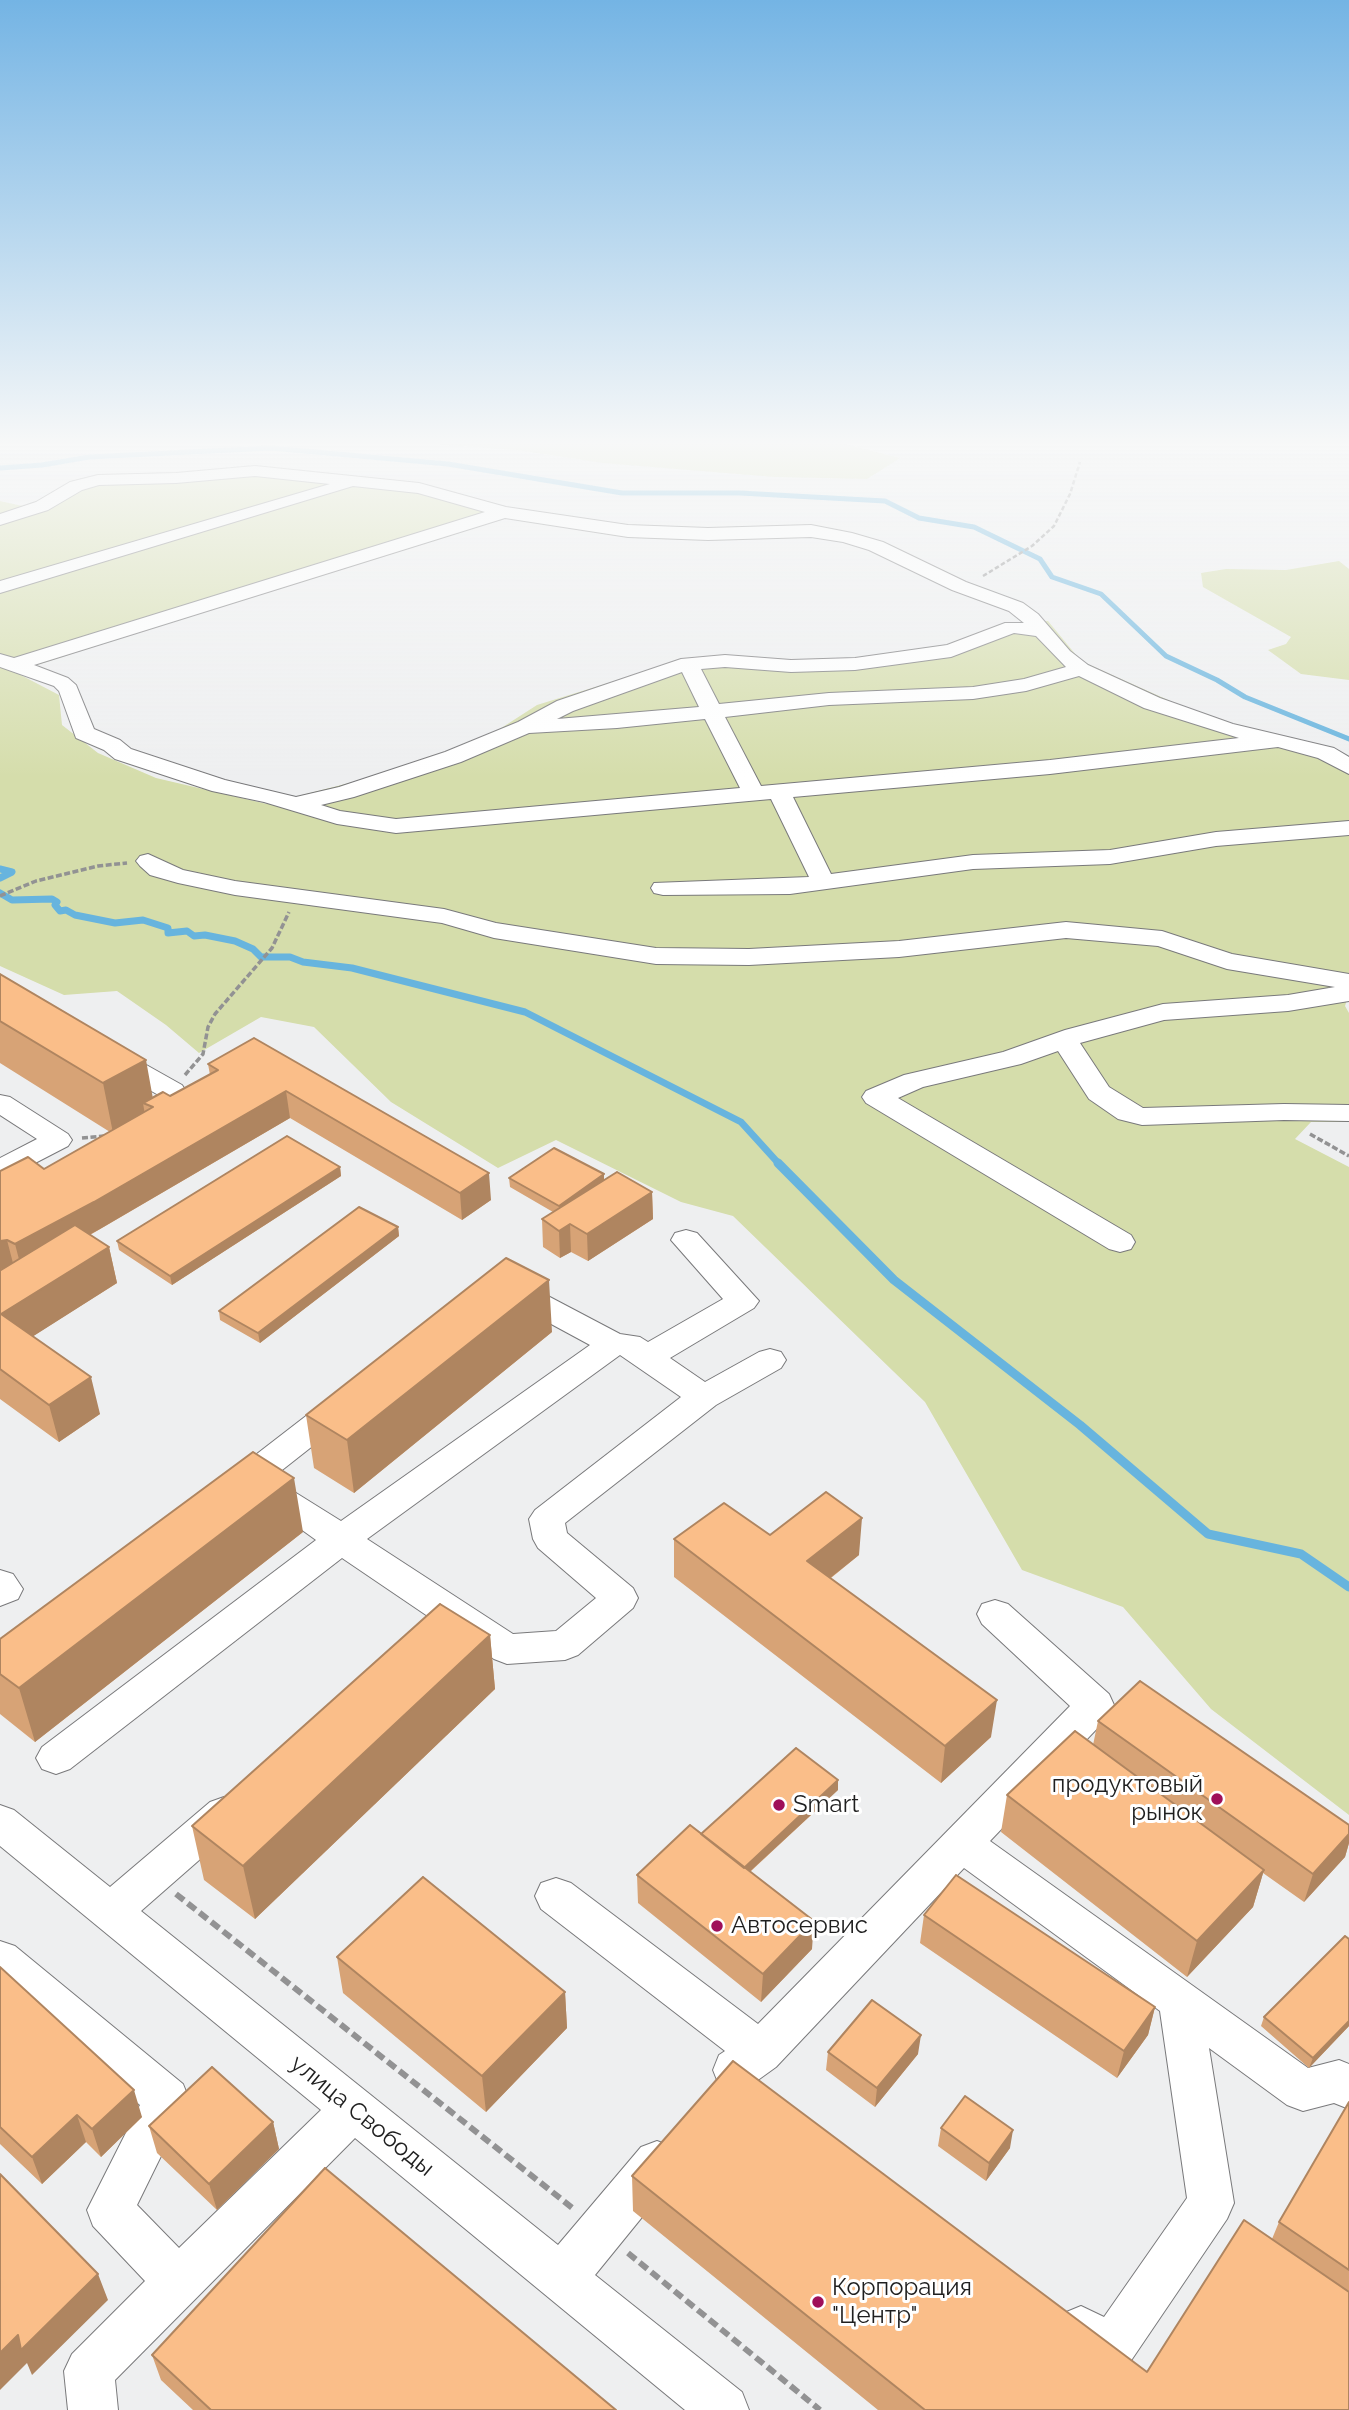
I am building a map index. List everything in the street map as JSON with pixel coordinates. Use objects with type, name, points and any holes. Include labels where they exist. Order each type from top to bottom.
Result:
[{"type":"street","points":[[0,587],[114,553]]},
{"type":"street","points":[[7,663],[368,553]]},
{"type":"street","points":[[891,553],[959,586],[1016,607],[1043,631],[1063,655],[1081,669],[1152,703],[1227,729],[1326,752],[1349,767]]},
{"type":"street","points":[[294,804],[402,775],[526,727],[565,706],[666,669],[725,661],[811,666],[855,664],[951,652],[1012,627],[1043,631]]},
{"type":"street","points":[[7,663],[52,678],[69,689],[84,733],[112,745],[123,754],[175,773],[337,817],[398,826],[1077,765],[1278,740]]},
{"type":"street","points":[[688,664],[754,794]]},
{"type":"street","points":[[526,727],[581,726],[829,699],[973,692],[1026,685],[1081,669]]},
{"type":"street","points":[[779,792],[824,884]]},
{"type":"street","points":[[663,888],[722,890],[824,884],[973,862],[1110,857],[1216,839],[1349,828]]},
{"type":"street","points":[[148,861],[159,870],[178,876],[235,888],[444,916],[494,930],[656,956],[749,957],[899,949],[1066,930],[1162,939],[1227,961],[1345,980]]},
{"type":"street","points":[[1120,1242],[876,1097],[914,1082],[1011,1058],[1163,1012],[1288,1003],[1345,980]]},
{"type":"street","points":[[1064,1040],[1099,1093],[1128,1113],[1142,1117],[1284,1112],[1349,1114]]},
{"type":"street","points":[[92,1046],[172,1091]]},
{"type":"street","points":[[0,1103],[58,1140]]},
{"type":"street","points":[[1,1168],[58,1140]]},
{"type":"street","points":[[647,1357],[743,1301],[686,1240]]},
{"type":"street","points":[[487,1291],[498,1282],[614,1344],[629,1345],[704,1397]]},
{"type":"street","points":[[56,1758],[343,1538],[614,1344]]},
{"type":"street","points":[[250,1478],[507,1649],[565,1645],[621,1598],[551,1539],[547,1519],[704,1397],[770,1360]]},
{"type":"street","points":[[218,1504],[369,1384]]},
{"type":"street","points":[[0,1584],[5,1588],[0,1592]]},
{"type":"street","points":[[561,2278],[730,2091],[1095,1705],[995,1614]]},
{"type":"street","points":[[414,1652],[455,1616]]},
{"type":"street","points":[[110,1912],[246,1795]]},
{"type":"street","name":"улица Свободы","points":[[0,1822],[724,2410]]},
{"type":"street","points":[[963,1844],[1303,2090],[1339,2081],[1349,2088]]},
{"type":"street","points":[[556,1896],[730,2091]]},
{"type":"street","points":[[0,1960],[167,2099],[110,2210],[179,2282]]},
{"type":"street","points":[[1043,2302],[1109,2351],[1211,2203],[1180,2001]]},
{"type":"street","points":[[93,2410],[89,2371],[354,2109]]},
{"type":"path","points":[[959,586],[975,581],[1020,553]]},
{"type":"path","points":[[0,897],[36,881],[73,872],[148,861]]},
{"type":"path","points":[[203,1054],[208,1027],[215,1014],[272,948],[291,907],[300,897]]},
{"type":"path","points":[[58,1140],[107,1136]]},
{"type":"path","points":[[152,1875],[601,2231],[820,2410]]},
{"type":"green space","points":[[0,553],[385,553],[15,672],[59,695],[62,725],[98,753],[156,778],[267,804],[396,771],[492,734],[537,705],[676,662],[857,658],[945,648],[1007,623],[1048,621],[1081,661],[1197,713],[1349,760],[1349,993],[1345,1006],[1349,1013],[1349,1122],[1311,1122],[1295,1139],[1349,1167],[1349,1815],[1211,1709],[1123,1607],[1022,1570],[925,1402],[733,1216],[681,1202],[556,1140],[498,1168],[391,1102],[314,1027],[261,1017],[199,1053],[166,1025],[117,991],[64,995],[0,966]]},
{"type":"green space","points":[[1339,561],[1349,569],[1349,680],[1301,674],[1268,650],[1286,644],[1291,637],[1203,587],[1201,573],[1226,569],[1286,570]]},
{"type":"building","points":[[0,974],[146,1060],[103,1083],[0,1021]]},
{"type":"building","points":[[254,1038],[489,1173],[460,1193],[286,1091],[94,1202],[15,1244],[7,1240],[0,1241],[0,1171],[28,1157],[44,1169],[153,1107],[143,1103],[163,1092],[170,1096],[218,1070],[208,1064]]},
{"type":"building","points":[[287,1136],[340,1167],[170,1276],[117,1241]]},
{"type":"building","points":[[554,1148],[604,1174],[559,1206],[509,1178]]},
{"type":"building","points":[[617,1172],[652,1192],[587,1234],[570,1224],[559,1231],[542,1219]]},
{"type":"building","points":[[359,1207],[398,1227],[258,1333],[219,1311]]},
{"type":"building","points":[[75,1225],[109,1247],[1,1314],[91,1377],[49,1405],[0,1369],[0,1269]]},
{"type":"building","points":[[506,1258],[549,1280],[347,1440],[306,1415]]},
{"type":"building","points":[[253,1452],[294,1478],[19,1688],[0,1674],[0,1639]]},
{"type":"building","points":[[826,1492],[862,1518],[807,1561],[997,1700],[945,1746],[674,1539],[724,1503],[770,1535]]},
{"type":"building","points":[[440,1604],[490,1635],[243,1866],[192,1826]]},
{"type":"building","points":[[1140,1681],[1349,1825],[1349,1834],[1313,1874],[1098,1721]]},
{"type":"building","points":[[1075,1731],[1264,1870],[1197,1941],[1007,1795]]},
{"type":"building","points":[[796,1748],[838,1780],[744,1868],[701,1834]]},
{"type":"building","points":[[690,1825],[814,1921],[763,1974],[637,1875]]},
{"type":"building","points":[[956,1875],[1155,2007],[1124,2051],[924,1915]]},
{"type":"building","points":[[423,1877],[565,1992],[482,2076],[337,1957]]},
{"type":"building","points":[[1345,1936],[1349,1939],[1349,2021],[1313,2058],[1264,2017]]},
{"type":"building","points":[[0,1967],[134,2090],[92,2129],[77,2115],[32,2157],[0,2127]]},
{"type":"building","points":[[872,2000],[921,2035],[877,2088],[828,2052]]},
{"type":"building","points":[[733,2061],[1147,2372],[1244,2220],[1349,2292],[1349,2410],[925,2410],[632,2176]]},
{"type":"building","points":[[212,2067],[273,2122],[209,2184],[149,2126]]},
{"type":"building","points":[[965,2096],[1013,2130],[989,2163],[941,2128]]},
{"type":"building","points":[[1349,2102],[1349,2270],[1279,2222]]},
{"type":"building","points":[[325,2168],[616,2410],[211,2410],[152,2355]]},
{"type":"building","points":[[0,2174],[98,2274],[21,2350],[18,2335],[0,2353]]},
{"type":"waterway","points":[[1029,553],[1040,559],[1052,577],[1101,594],[1166,656],[1217,680],[1245,697],[1349,739]]},
{"type":"waterway","points":[[0,869],[12,872],[0,878]]},
{"type":"waterway","points":[[0,893],[12,900],[52,899],[57,902],[55,905],[60,911],[66,910],[75,915],[115,923],[143,920],[168,928],[168,933],[187,931],[194,936],[205,935],[235,941],[253,949],[261,957],[290,957],[303,962],[352,968],[525,1012],[741,1122],[780,1165]]},
{"type":"waterway","points":[[778,1163],[894,1280],[1080,1425],[1208,1534],[1301,1554],[1349,1587]]},
{"type":"place","name":"продуктовый рынок","points":[[1217,1799]]},
{"type":"place","name":"Smart","points":[[779,1805]]},
{"type":"place","name":"Автосервис","points":[[717,1926]]},
{"type":"place","name":"Корпорация \"Центр\"","points":[[818,2302]]}]
